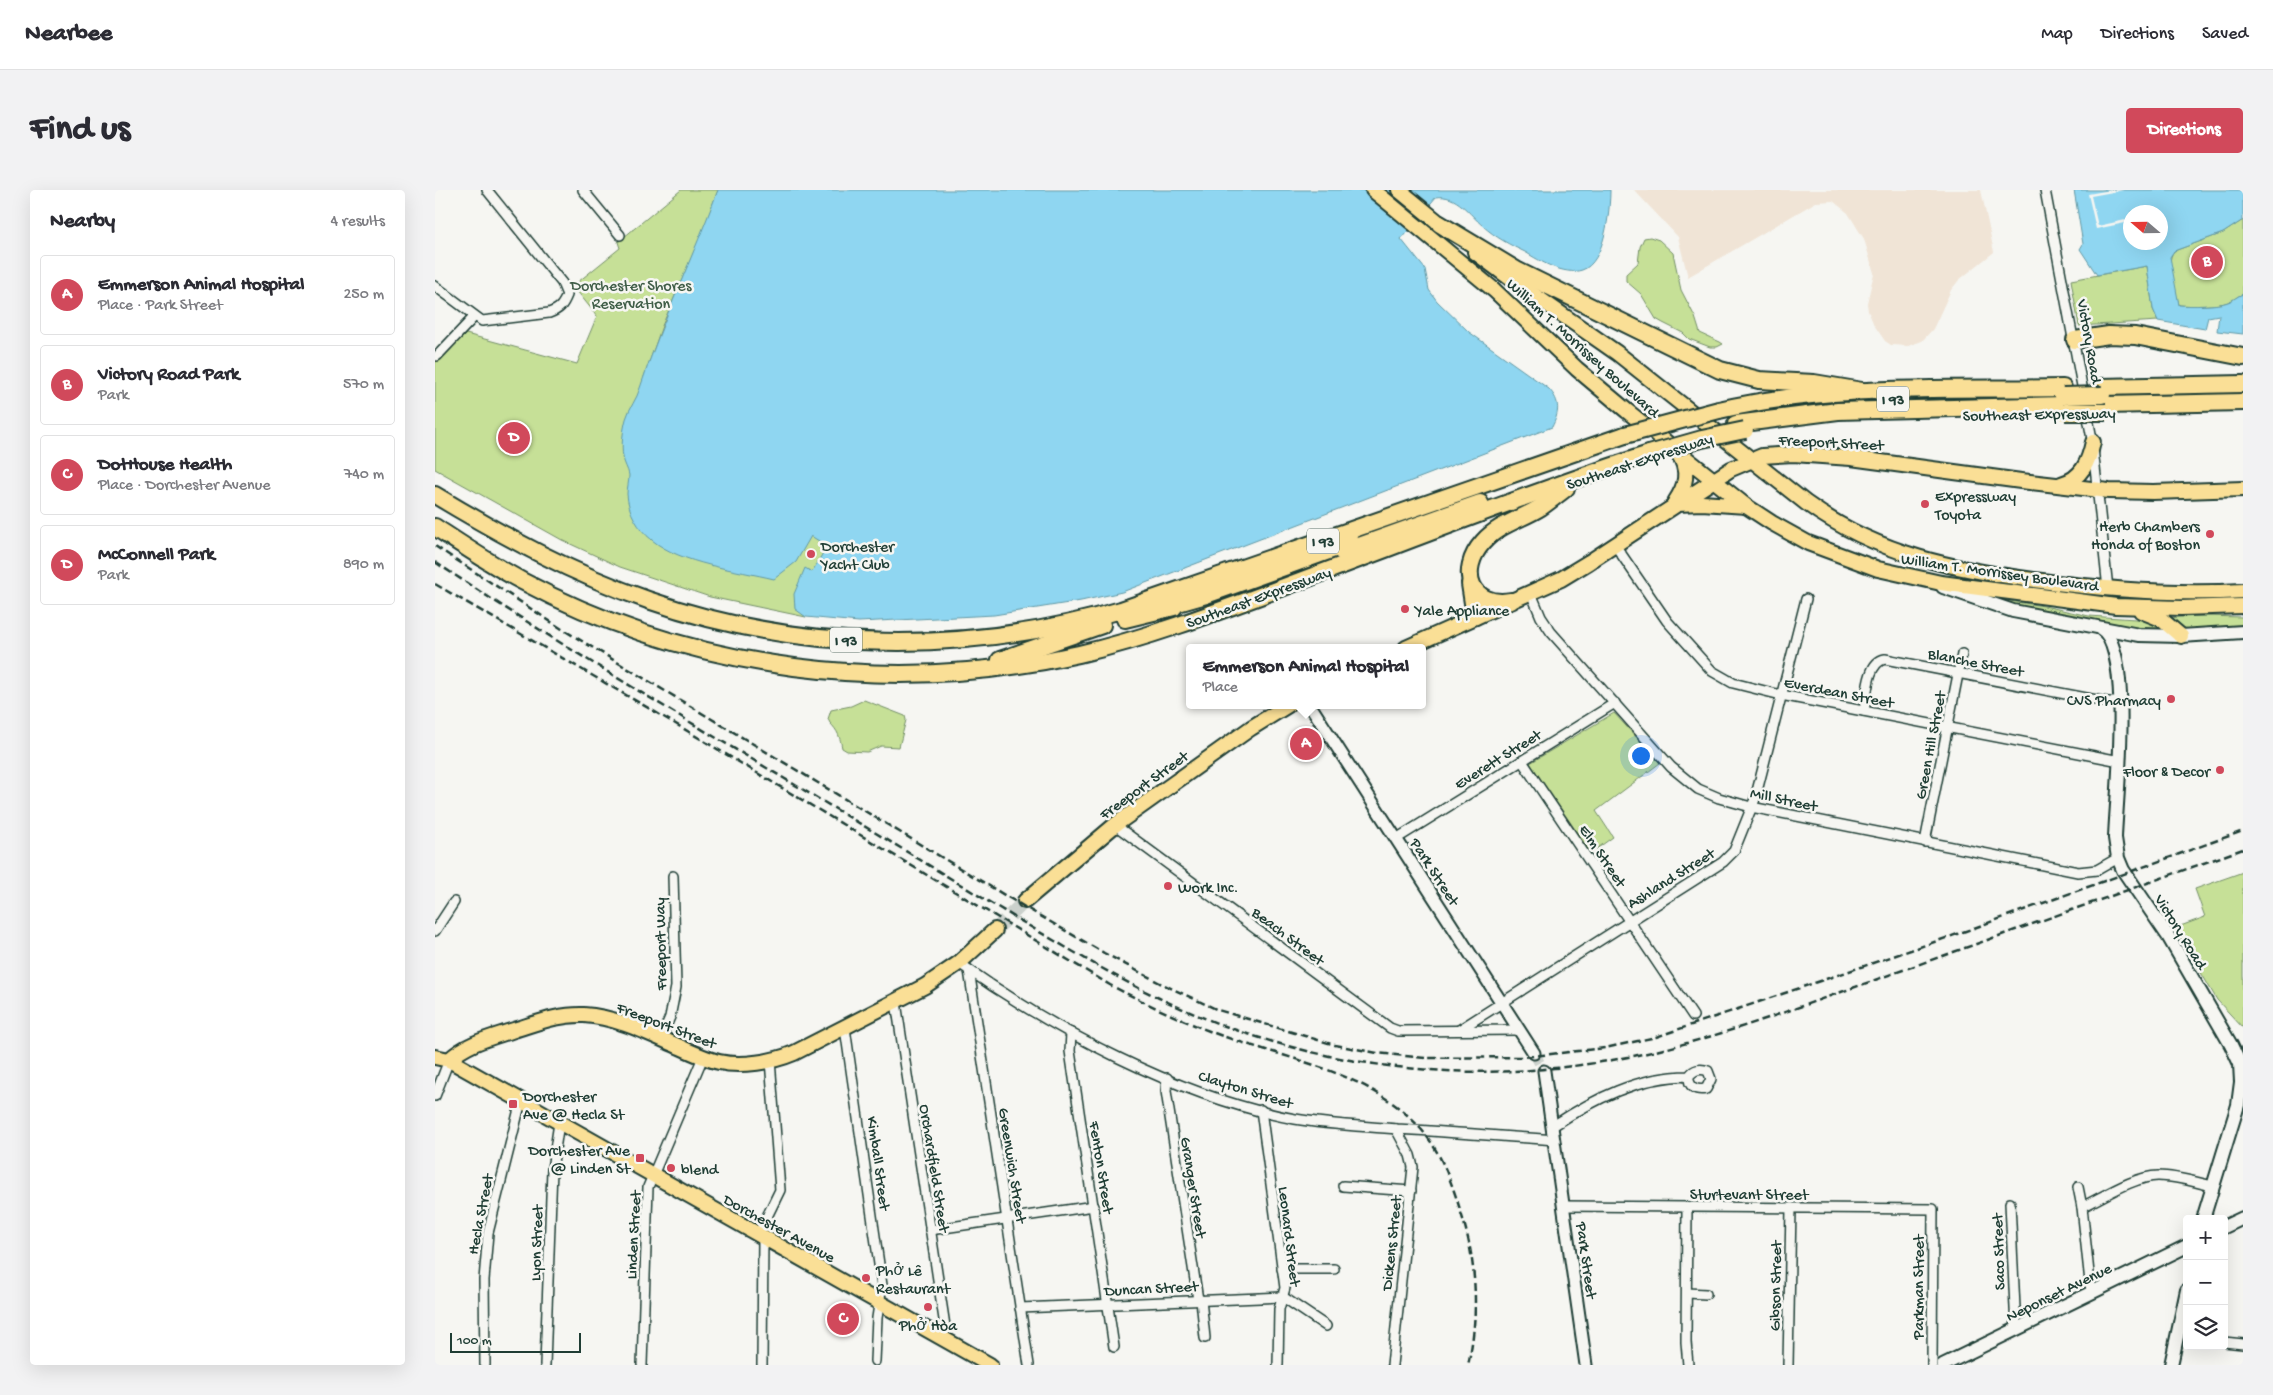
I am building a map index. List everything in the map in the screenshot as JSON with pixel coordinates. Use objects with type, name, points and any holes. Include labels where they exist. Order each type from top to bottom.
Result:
[{"type":"highway","points":[[1435,230],[1471,244],[1543,283],[1720,370],[1759,380],[1814,383],[1862,391]]},
{"type":"highway","points":[[2075,340],[2109,334],[2135,336],[2243,357]]},
{"type":"highway","name":"Southeast Expressway","points":[[435,527],[502,570],[551,595],[609,620],[684,645],[746,659],[824,670],[896,674],[967,672],[1054,659],[1139,638],[1199,618],[1579,478],[1637,444],[1701,439],[1731,420],[1845,418],[2064,400],[2103,400],[2243,384]]},
{"type":"highway","name":"Southeast Expressway","points":[[435,495],[536,552],[583,575],[648,600],[715,620],[769,631],[861,641],[940,641],[1017,633],[1084,620],[1137,605],[1637,444],[1731,420],[1803,396],[1862,391],[2103,400],[2243,409]]},
{"type":"highway","name":"I 93","points":[[2103,400],[2243,392]]},
{"type":"highway","name":"I 93","points":[[1731,420],[1782,406],[1836,400],[2064,400]]},
{"type":"highway","name":"I 93","points":[[2103,400],[2243,402]]},
{"type":"highway","name":"I 93","points":[[967,672],[1113,621],[1206,595],[1637,444]]},
{"type":"highway","points":[[1475,616],[1469,570],[1473,557],[1484,540],[1504,525],[1541,507],[1579,478]]},
{"type":"highway","points":[[1469,579],[1475,590],[1484,597],[1496,602],[1511,601]]},
{"type":"highway","name":"I 93","points":[[1017,633],[1113,621]]},
{"type":"main road","name":"William T. Morrissey Boulevard","points":[[1373,190],[1511,279],[1617,354],[1749,460],[1827,518],[1862,536],[1935,564],[1981,573],[2108,589],[2171,592],[2243,591]]},
{"type":"main road","name":"William T. Morrissey Boulevard","points":[[1399,190],[1494,290],[1601,390],[1746,506],[1779,527],[1825,550],[1872,567],[1924,580],[2116,606],[2181,608],[2243,606]]},
{"type":"main road","points":[[2058,485],[2074,479],[2081,472],[2089,457],[2093,442]]},
{"type":"main road","points":[[1674,449],[1683,462],[1686,477],[1683,490],[1674,505]]},
{"type":"main road","name":"Freeport Street","points":[[1415,644],[1531,593],[1579,569],[1713,480],[1749,460],[1762,456],[1793,454],[1829,456],[2058,485],[2153,492],[2243,489]]},
{"type":"main road","points":[[1674,505],[1702,503],[1746,506]]},
{"type":"main road","points":[[1924,580],[2006,609],[2139,635],[2181,636],[2243,632]]},
{"type":"main road","points":[[2116,606],[2153,614],[2181,636]]},
{"type":"main road","name":"Victory Road","points":[[2100,628],[2110,635],[2115,650],[2120,702],[2120,761],[2115,838],[2117,858],[2125,873],[2164,929],[2240,1064],[2239,1113],[2212,1186],[2204,1215]]},
{"type":"main road","points":[[2115,650],[2123,641],[2139,635]]},
{"type":"main road","name":"Freeport Street","points":[[1025,901],[1115,825],[1241,735],[1282,709]]},
{"type":"main road","name":"Freeport Street","points":[[449,1060],[470,1045],[547,1019],[568,1015],[587,1016],[617,1022],[717,1062],[733,1064],[770,1060],[794,1053],[964,966],[995,930]]},
{"type":"main road","name":"Dorchester Avenue","points":[[435,1046],[449,1060],[990,1365]]},
{"type":"main road","name":"Dorchester Avenue","points":[[435,1057],[449,1060]]},
{"type":"main road","points":[[2228,1225],[2243,1218]]},
{"type":"main road","name":"Neponset Avenue","points":[[1943,1365],[2183,1248]]},
{"type":"main road","points":[[2171,1365],[2182,1336],[2185,1305]]},
{"type":"street","points":[[435,286],[474,317],[482,321],[549,313],[559,310],[565,300],[567,295],[558,277],[487,190]]},
{"type":"street","points":[[583,190],[621,235]]},
{"type":"street","name":"Victory Road","points":[[2045,190],[2093,442],[2108,589]]},
{"type":"street","points":[[437,356],[474,317]]},
{"type":"street","name":"Everdean Street","points":[[1615,545],[1667,621],[1712,671],[1733,683],[1781,695],[2120,761]]},
{"type":"street","name":"Mill Street","points":[[1531,593],[1546,624],[1671,767],[1689,783],[1713,796],[1751,807],[2081,872],[2097,870],[2117,858]]},
{"type":"street","name":"Ashland Street","points":[[1501,1003],[1729,858],[1735,848],[1751,807],[1806,599]]},
{"type":"street","name":"Green Hill Street","points":[[1925,842],[1962,654]]},
{"type":"street","name":"Blanche Street","points":[[1864,711],[1872,670],[1880,660],[1887,659],[2107,702],[2120,702]]},
{"type":"street","name":"Everett Street","points":[[1396,838],[1615,703]]},
{"type":"street","name":"Park Street","points":[[1313,709],[1535,1054]]},
{"type":"street","name":"Elm Street","points":[[1522,760],[1693,1016]]},
{"type":"street","name":"Beach Street","points":[[1115,825],[1386,1026],[1398,1031],[1519,1030]]},
{"type":"street","name":"Freeport Way","points":[[661,1038],[673,1009],[676,987],[673,876]]},
{"type":"street","points":[[435,932],[454,902]]},
{"type":"street","name":"Clayton Street","points":[[964,966],[1020,1004],[1071,1034],[1167,1078],[1261,1110],[1316,1122],[1555,1140]]},
{"type":"street","name":"Greenwich Street","points":[[964,966],[1007,1219],[1029,1365]]},
{"type":"street","name":"Orchardfield Street","points":[[896,1002],[945,1326],[943,1339]]},
{"type":"street","points":[[1459,1030],[1501,1003]]},
{"type":"street","name":"Kimball Street","points":[[845,1028],[882,1285],[875,1361]]},
{"type":"street","name":"Fenton Street","points":[[1071,1034],[1070,1051],[1114,1346]]},
{"type":"street","name":"Linden Street","points":[[642,1365],[647,1191],[703,1057]]},
{"type":"street","points":[[435,1096],[449,1060]]},
{"type":"street","points":[[762,1365],[761,1236],[780,1190],[770,1060]]},
{"type":"street","name":"Park Street","points":[[1544,1071],[1586,1365]]},
{"type":"street","points":[[1553,1126],[1603,1096],[1666,1077],[1689,1076]]},
{"type":"street","name":"Granger Street","points":[[1167,1078],[1165,1091],[1205,1338]]},
{"type":"street","name":"Hecla Street","points":[[485,1365],[484,1280],[488,1232],[521,1101]]},
{"type":"street","name":"Leonard Street","points":[[1261,1110],[1285,1288],[1279,1309],[1278,1365]]},
{"type":"street","name":"Lyon Street","points":[[545,1365],[553,1169],[559,1123]]},
{"type":"street","name":"Dickens Street","points":[[1392,1365],[1411,1191],[1412,1161],[1396,1128]]},
{"type":"street","points":[[2082,1207],[2137,1181],[2150,1177],[2167,1177],[2212,1186]]},
{"type":"street","points":[[1343,1186],[1411,1191]]},
{"type":"street","points":[[2078,1187],[2082,1207],[2091,1292]]},
{"type":"street","name":"Saco Street","points":[[2009,1203],[2016,1329]]},
{"type":"street","points":[[931,1230],[1094,1206]]},
{"type":"street","name":"Sturtevant Street","points":[[1564,1206],[1933,1209]]},
{"type":"street","points":[[1687,1208],[1688,1365]]},
{"type":"street","name":"Gibson Street","points":[[1787,1365],[1791,1208]]},
{"type":"street","name":"Parkman Street","points":[[1932,1365],[1933,1209]]},
{"type":"street","points":[[1282,1269],[1333,1269]]},
{"type":"street","points":[[1687,1293],[1706,1294]]},
{"type":"street","points":[[1283,1296],[1326,1326]]},
{"type":"street","name":"Duncan Street","points":[[1020,1308],[1283,1296]]},
{"type":"street","points":[[2228,1342],[2243,1344]]},
{"type":"shaded area","points":[[1634,190],[1981,190],[1994,252],[1959,280],[1951,290],[1933,329],[1922,341],[1908,346],[1891,345],[1885,341],[1874,325],[1868,311],[1867,303],[1874,273],[1864,239],[1848,213],[1833,201],[1816,202],[1688,277],[1678,237]]},
{"type":"green space","name":"Dorchester Shores Reservation","points":[[681,190],[718,190],[703,231],[662,326],[644,377],[831,534],[806,617],[710,597],[620,567],[562,540],[435,469],[435,361],[466,334],[577,364],[597,316],[573,286],[620,248],[618,242]]},
{"type":"green space","points":[[2243,220],[2243,294],[2224,303],[2197,306],[2179,305],[2170,270],[2171,256],[2174,251],[2223,233]]},
{"type":"green space","points":[[1650,237],[1659,240],[1673,253],[1681,290],[1695,317],[1700,333],[1723,344],[1717,347],[1710,347],[1689,339],[1683,333],[1656,319],[1641,294],[1626,281],[1626,274],[1638,263],[1640,247],[1644,238]]},
{"type":"green space","points":[[2147,266],[2153,309],[2158,321],[2079,326],[2071,280]]},
{"type":"green space","points":[[1989,598],[2044,606],[2089,616],[2151,620],[2167,630],[2141,630]]},
{"type":"green space","points":[[2200,616],[2243,617],[2243,626],[2181,630],[2166,618]]},
{"type":"green space","points":[[864,700],[905,716],[906,720],[899,747],[881,746],[867,752],[847,751],[842,748],[838,734],[828,719],[831,710],[851,706]]},
{"type":"green space","points":[[1614,713],[1660,763],[1596,811],[1613,837],[1591,853],[1530,763]]},
{"type":"green space","points":[[2243,872],[2243,1028],[2217,1000],[2175,928],[2205,917],[2195,889]]},
{"type":"water","points":[[718,190],[1610,190],[1609,210],[1601,247],[1590,265],[1582,270],[1568,271],[1552,267],[1508,244],[1483,226],[1462,206],[1443,197],[1436,197],[1401,239],[1425,269],[1429,290],[1437,301],[1469,332],[1549,389],[1556,398],[1558,408],[1552,427],[1122,592],[1081,601],[994,615],[859,622],[806,617],[795,609],[794,594],[805,568],[812,572],[827,546],[811,536],[796,562],[774,579],[694,561],[678,555],[652,540],[642,531],[629,507],[627,494],[629,475],[622,448],[626,419],[639,392],[658,338]]},
{"type":"water","points":[[2074,190],[2243,190],[2243,220],[2223,233],[2174,251],[2170,257],[2179,305],[2223,303],[2243,294],[2243,334],[2217,331],[2219,315],[2208,317],[2205,329],[2158,321],[2153,309],[2147,266],[2097,275],[2080,249],[2083,244]]},
{"type":"pier","points":[[2124,190],[2091,196],[2098,226],[2123,221],[2123,223],[2096,229],[2088,194]]},
{"type":"tunnel","points":[[995,930],[1025,901]]},
{"type":"tunnel","points":[[1534,1053],[1544,1071]]},
{"type":"railway","points":[[435,546],[562,629],[1104,953],[1160,983],[1218,1010],[1335,1045],[1377,1053],[1425,1058],[1524,1057],[1605,1048],[1656,1037],[1949,937],[2243,831]]},
{"type":"railway","points":[[435,562],[648,697],[1007,913],[1119,978],[1206,1019],[1253,1036],[1302,1050],[1352,1060],[1403,1068],[1453,1071],[1504,1071],[1583,1065],[1665,1049],[1771,1017],[2243,849]]},
{"type":"railway","points":[[435,584],[674,723],[1110,985],[1203,1029],[1325,1069],[1352,1080],[1377,1093],[1400,1109],[1420,1128],[1440,1158],[1455,1193],[1467,1234],[1475,1290],[1474,1328],[1468,1365]]},
{"type":"place","name":"Victory Road Park","points":[[2207,262]]},
{"type":"place","name":"McConnell Park","points":[[514,438]]},
{"type":"place","name":"Expressway Toyota","points":[[1925,504]]},
{"type":"place","name":"Herb Chambers Honda of Boston","points":[[2210,534]]},
{"type":"place","name":"Dorchester Yacht Club","points":[[811,554]]},
{"type":"place","name":"Yale Appliance","points":[[1405,609]]},
{"type":"place","name":"CVS Pharmacy","points":[[2171,699]]},
{"type":"place","name":"Emmerson Animal Hospital","points":[[1306,744]]},
{"type":"place","name":"Floor & Decor","points":[[2220,770]]},
{"type":"place","name":"Work Inc.","points":[[1168,886]]},
{"type":"place","name":"Dorchester Ave @ Hecla St","points":[[513,1104]]},
{"type":"place","name":"Dorchester Ave @ Linden St","points":[[640,1158]]},
{"type":"place","name":"blend","points":[[671,1168]]},
{"type":"place","name":"Phở Lê Restaurant","points":[[866,1278]]},
{"type":"place","name":"Phở Hòa","points":[[928,1307]]},
{"type":"place","name":"DotHouse Health","points":[[843,1319]]}]
